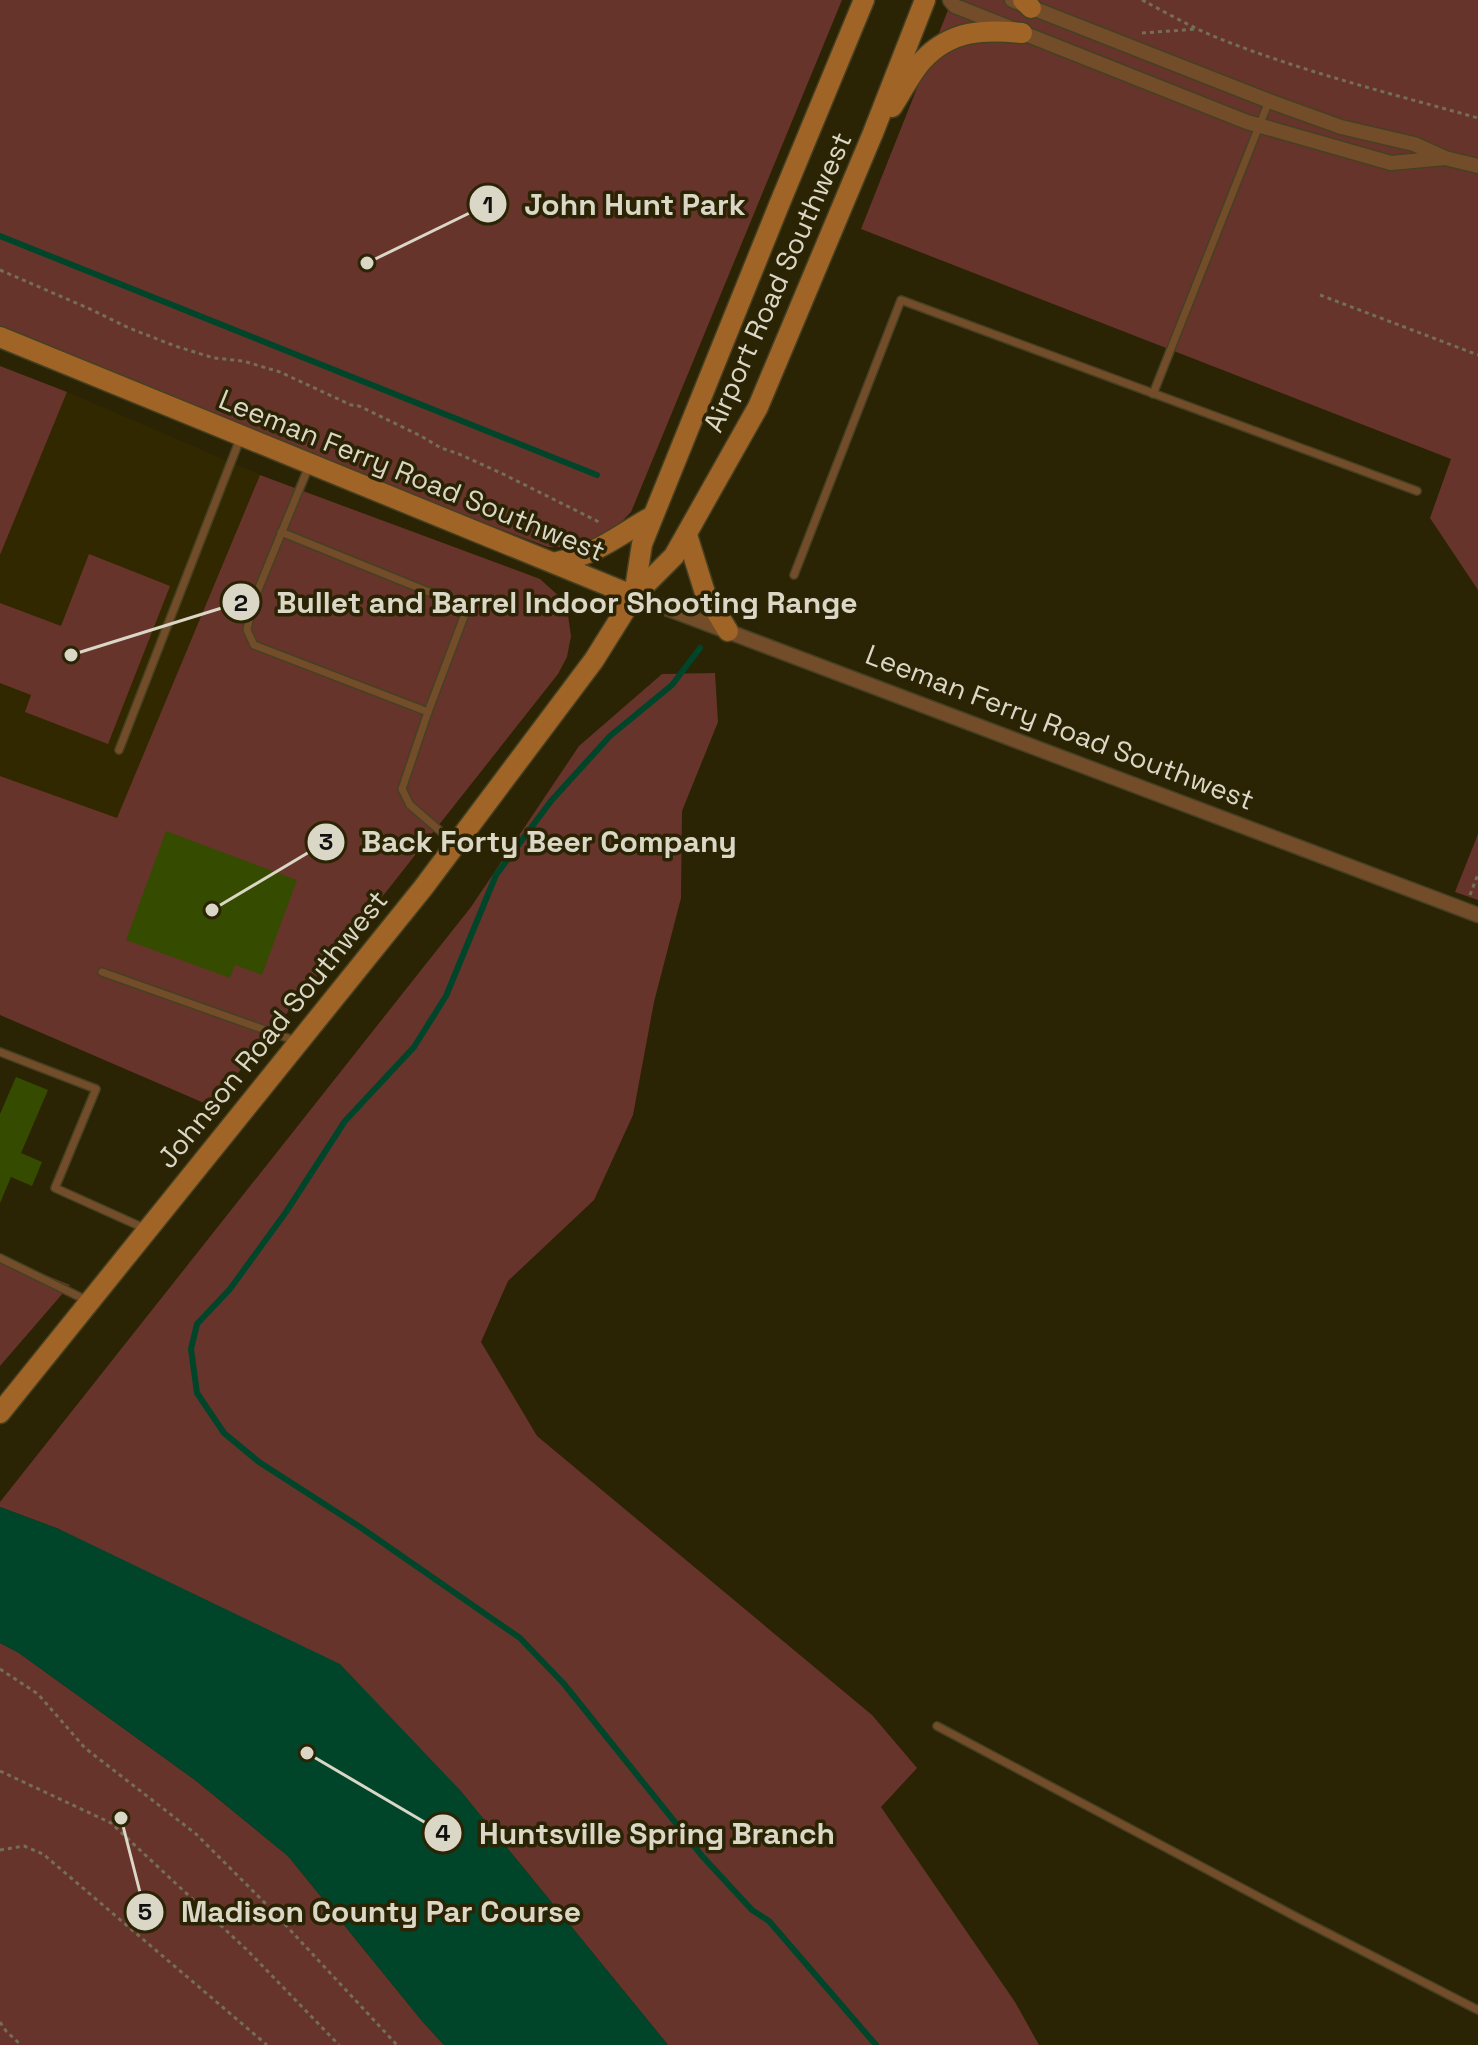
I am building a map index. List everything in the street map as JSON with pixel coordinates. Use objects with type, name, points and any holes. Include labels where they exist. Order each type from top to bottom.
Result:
[{"type":"street","name":"Airport Road Southwest","points":[[634,596],[642,544],[864,0]]},
{"type":"street","name":"Airport Road Southwest","points":[[634,596],[674,556],[758,407],[925,0]]},
{"type":"street","points":[[950,0],[955,6],[1260,125],[1391,163],[1445,158]]},
{"type":"street","points":[[1022,3],[1341,127],[1414,144],[1445,158],[1478,166]]},
{"type":"street","points":[[873,133],[923,61],[942,44],[961,35],[992,30],[1022,33]]},
{"type":"street","name":"Leeman Ferry Road Southwest","points":[[0,337],[634,596],[1471,913]]},
{"type":"street","points":[[554,563],[585,554],[653,516]]},
{"type":"street","points":[[687,535],[705,593],[728,631]]},
{"type":"street","name":"Johnson Road Southwest","points":[[0,1413],[456,844],[594,660],[634,596]]},
{"type":"lane","points":[[1153,394],[1269,101]]},
{"type":"lane","points":[[794,575],[901,300],[1417,491]]},
{"type":"lane","points":[[119,750],[241,435]]},
{"type":"lane","points":[[310,464],[253,602],[247,630],[254,645],[428,712]]},
{"type":"lane","points":[[281,532],[461,605],[465,614],[402,789],[410,805],[456,844]]},
{"type":"lane","points":[[102,972],[298,1042]]},
{"type":"lane","points":[[0,1052],[96,1089],[55,1188],[147,1229]]},
{"type":"lane","points":[[0,1258],[88,1301]]},
{"type":"lane","points":[[937,1726],[1478,2010]]},
{"type":"path","points":[[1142,0],[1199,29],[1315,73],[1478,118]]},
{"type":"path","points":[[1141,33],[1199,29]]},
{"type":"path","points":[[0,270],[175,346],[214,358],[243,361],[297,378],[605,525]]},
{"type":"path","points":[[1320,295],[1478,355]]},
{"type":"path","points":[[1471,913],[1478,874]]},
{"type":"path","points":[[0,1669],[38,1694],[85,1748],[196,1834],[266,1904],[397,2045]]},
{"type":"path","points":[[0,1771],[111,1823],[246,1949],[339,2045]]},
{"type":"path","points":[[0,1850],[24,1846],[43,1854],[267,2045]]},
{"type":"path","points":[[0,2022],[21,2045]]},
{"type":"shaded area","points":[[0,0],[842,0],[631,512],[613,529],[594,540],[573,546],[548,547],[0,338]]},
{"type":"shaded area","points":[[952,0],[1478,0],[1478,590],[1430,518],[1451,459],[861,229]]},
{"type":"shaded area","points":[[0,366],[67,392],[0,555]]},
{"type":"shaded area","points":[[67,392],[260,475],[117,819],[0,776],[0,555]]},
{"type":"shaded area","points":[[260,475],[540,579],[561,598],[568,615],[571,636],[567,657],[558,674],[386,892],[211,1106],[0,1015],[0,776],[117,818]]},
{"type":"shaded area","points":[[89,554],[170,586],[108,744],[25,712],[31,695],[0,683],[0,603],[61,626]]},
{"type":"shaded area","points":[[715,673],[718,722],[682,811],[681,898],[654,1002],[633,1115],[594,1200],[508,1281],[481,1342],[537,1436],[872,1715],[917,1768],[881,1807],[1015,2002],[1039,2045],[668,2045],[459,1789],[59,1529],[0,1507],[0,1502],[471,907],[579,746],[662,674]]},
{"type":"shaded area","points":[[1478,834],[1478,900],[1455,892]]},
{"type":"shaded area","points":[[0,1256],[70,1285],[0,1366]]},
{"type":"shaded area","points":[[0,1507],[59,1529],[340,1664],[459,1789],[668,2045],[444,2045],[288,1856],[195,1780],[19,1653],[0,1643]]},
{"type":"shaded area","points":[[0,1643],[19,1653],[195,1780],[288,1856],[444,2045],[0,2045]]},
{"type":"building","points":[[166,831],[297,880],[262,975],[235,965],[230,978],[126,940]]},
{"type":"building","points":[[16,1077],[48,1090],[21,1153],[42,1162],[32,1186],[11,1177],[0,1203],[0,1114]]},
{"type":"waterway","points":[[0,236],[597,475]]},
{"type":"waterway","points":[[700,648],[672,685],[610,736],[551,801],[496,875],[446,996],[414,1047],[345,1121],[286,1212],[230,1289],[197,1324],[191,1349],[197,1393],[224,1433],[259,1462],[360,1527],[520,1638],[564,1684],[703,1857],[752,1910],[769,1921],[876,2045]]},
{"type":"place","name":"John Hunt Park","points":[[367,263]]},
{"type":"place","name":"Bullet and Barrel Indoor Shooting Range","points":[[71,655]]},
{"type":"place","name":"Back Forty Beer Company","points":[[212,910]]},
{"type":"place","name":"Huntsville Spring Branch","points":[[307,1753]]},
{"type":"place","name":"Madison County Par Course","points":[[121,1818]]}]
